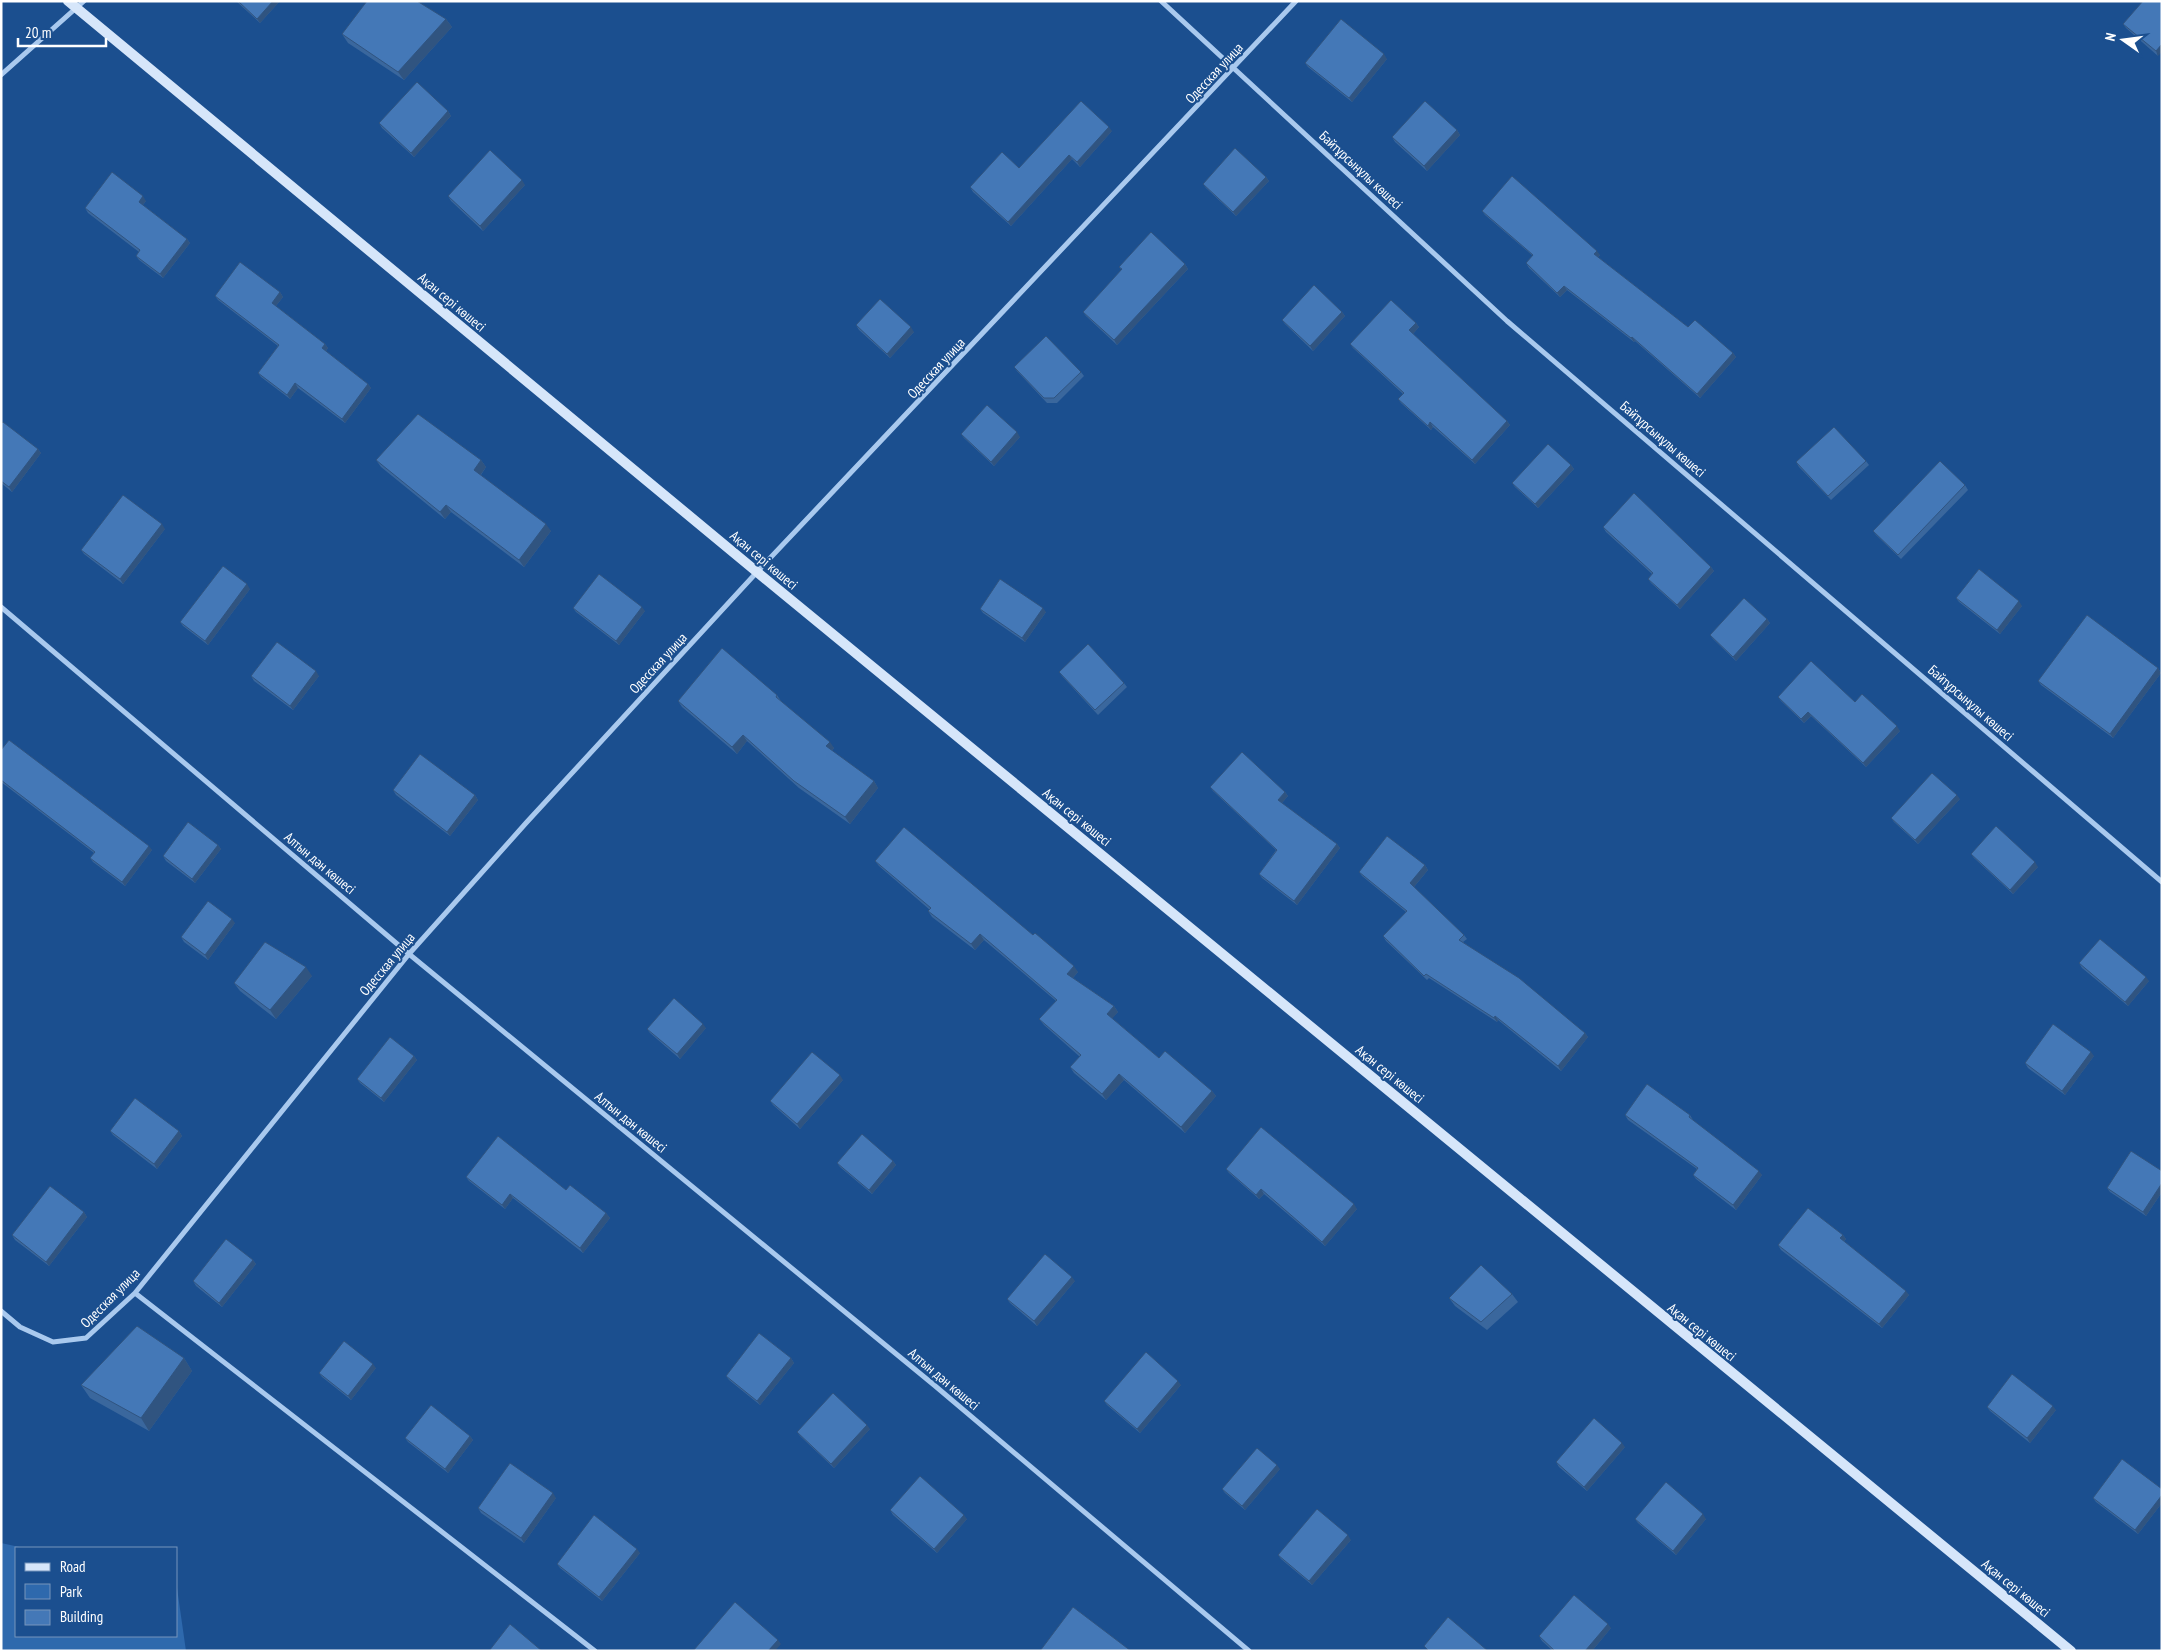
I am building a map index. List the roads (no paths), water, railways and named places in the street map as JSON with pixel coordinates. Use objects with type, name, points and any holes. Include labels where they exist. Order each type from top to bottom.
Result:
[{"type":"street","name":"Байтұрсынұлы көшесі","points":[[1161,1],[1507,321],[2162,882]]},
{"type":"street","name":"Одесская улица","points":[[1,1312],[20,1327],[53,1342],[86,1338],[135,1293],[409,954],[526,823],[757,572],[1234,69],[1296,1]]},
{"type":"street","points":[[1,75],[76,3]]},
{"type":"street","name":"Ақан сері көшесі","points":[[76,3],[757,572],[2071,1651]]},
{"type":"street","name":"Алтын дән көшесі","points":[[1,607],[409,954],[934,1385],[1249,1651]]},
{"type":"street","points":[[135,1293],[596,1651]]}]
